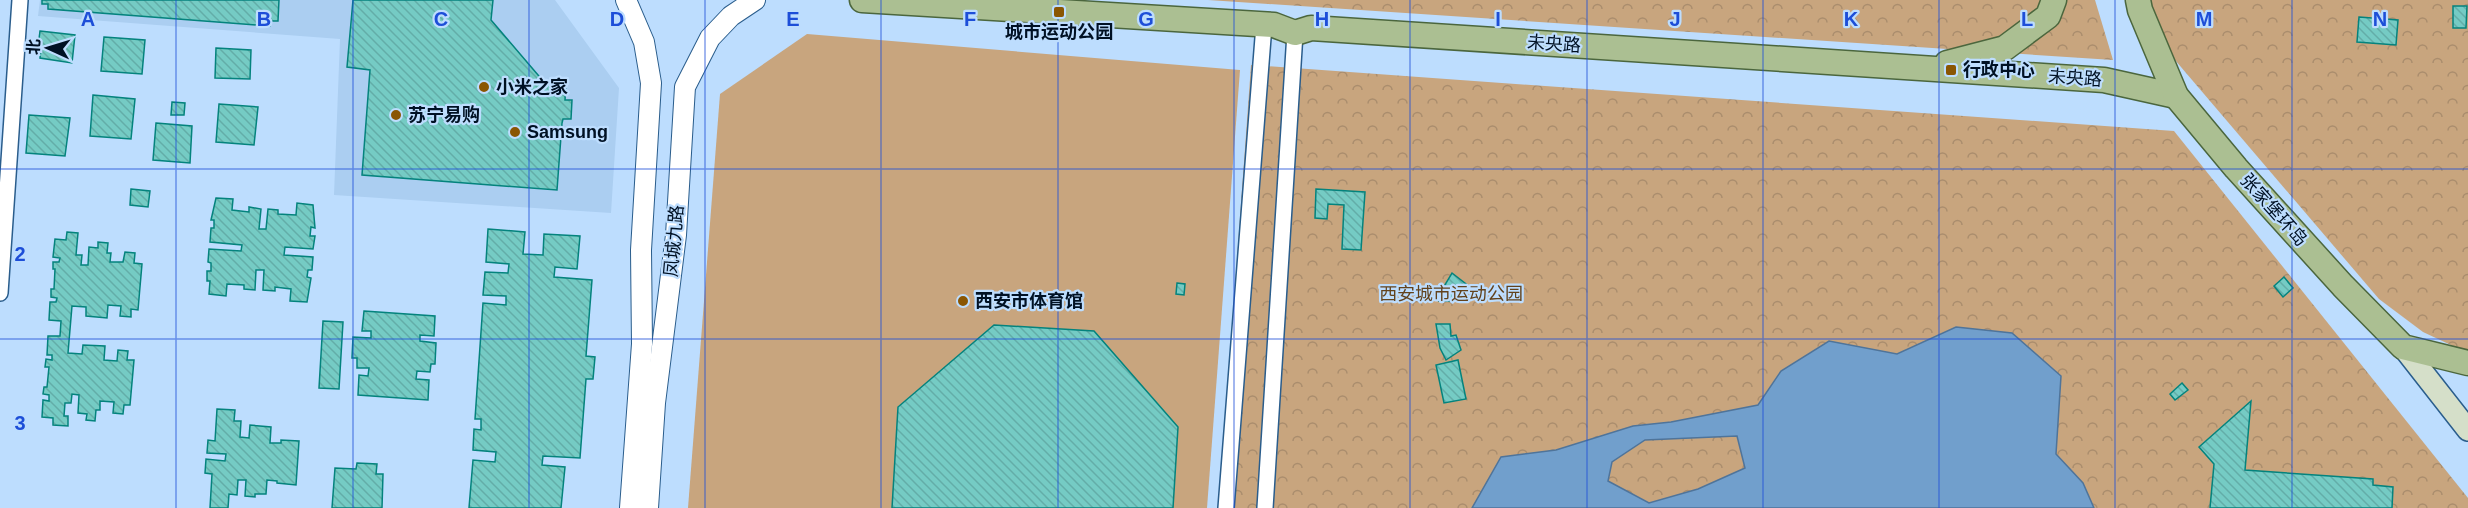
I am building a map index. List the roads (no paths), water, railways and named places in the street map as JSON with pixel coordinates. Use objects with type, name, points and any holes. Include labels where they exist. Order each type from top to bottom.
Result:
[{"type":"main road","name":"未央路","points":[[862,0],[1264,25],[1295,33],[1311,28],[2104,80],[2176,96]]},
{"type":"main road","points":[[1925,69],[2005,48],[2048,16],[2054,0]]},
{"type":"main road","name":"张家堡环岛","points":[[2138,0],[2140,10],[2176,96],[2343,286],[2403,347]]},
{"type":"main road","points":[[2403,347],[2468,363]]},
{"type":"main road","points":[[2403,347],[2468,430]]},
{"type":"street","points":[[0,293],[20,0]]},
{"type":"street","name":"凤城九路","points":[[626,0],[644,42],[651,83],[641,250],[642,344],[630,508]]},
{"type":"street","name":"凤城九路","points":[[648,508],[655,403],[676,235],[685,87],[710,38],[731,16],[755,0]]},
{"type":"street","points":[[1226,508],[1264,25]]},
{"type":"street","points":[[1265,508],[1295,33]]},
{"type":"place","name":"城市运动公园","points":[[1059,12]]},
{"type":"place","name":"行政中心","points":[[1951,70]]},
{"type":"place","name":"小米之家","points":[[484,87]]},
{"type":"place","name":"苏宁易购","points":[[396,115]]},
{"type":"place","name":"Samsung","points":[[515,132]]},
{"type":"place","name":"西安市体育馆","points":[[963,301]]},
{"type":"park label","name":"西安城市运动公园","points":[[1451,294]]}]
